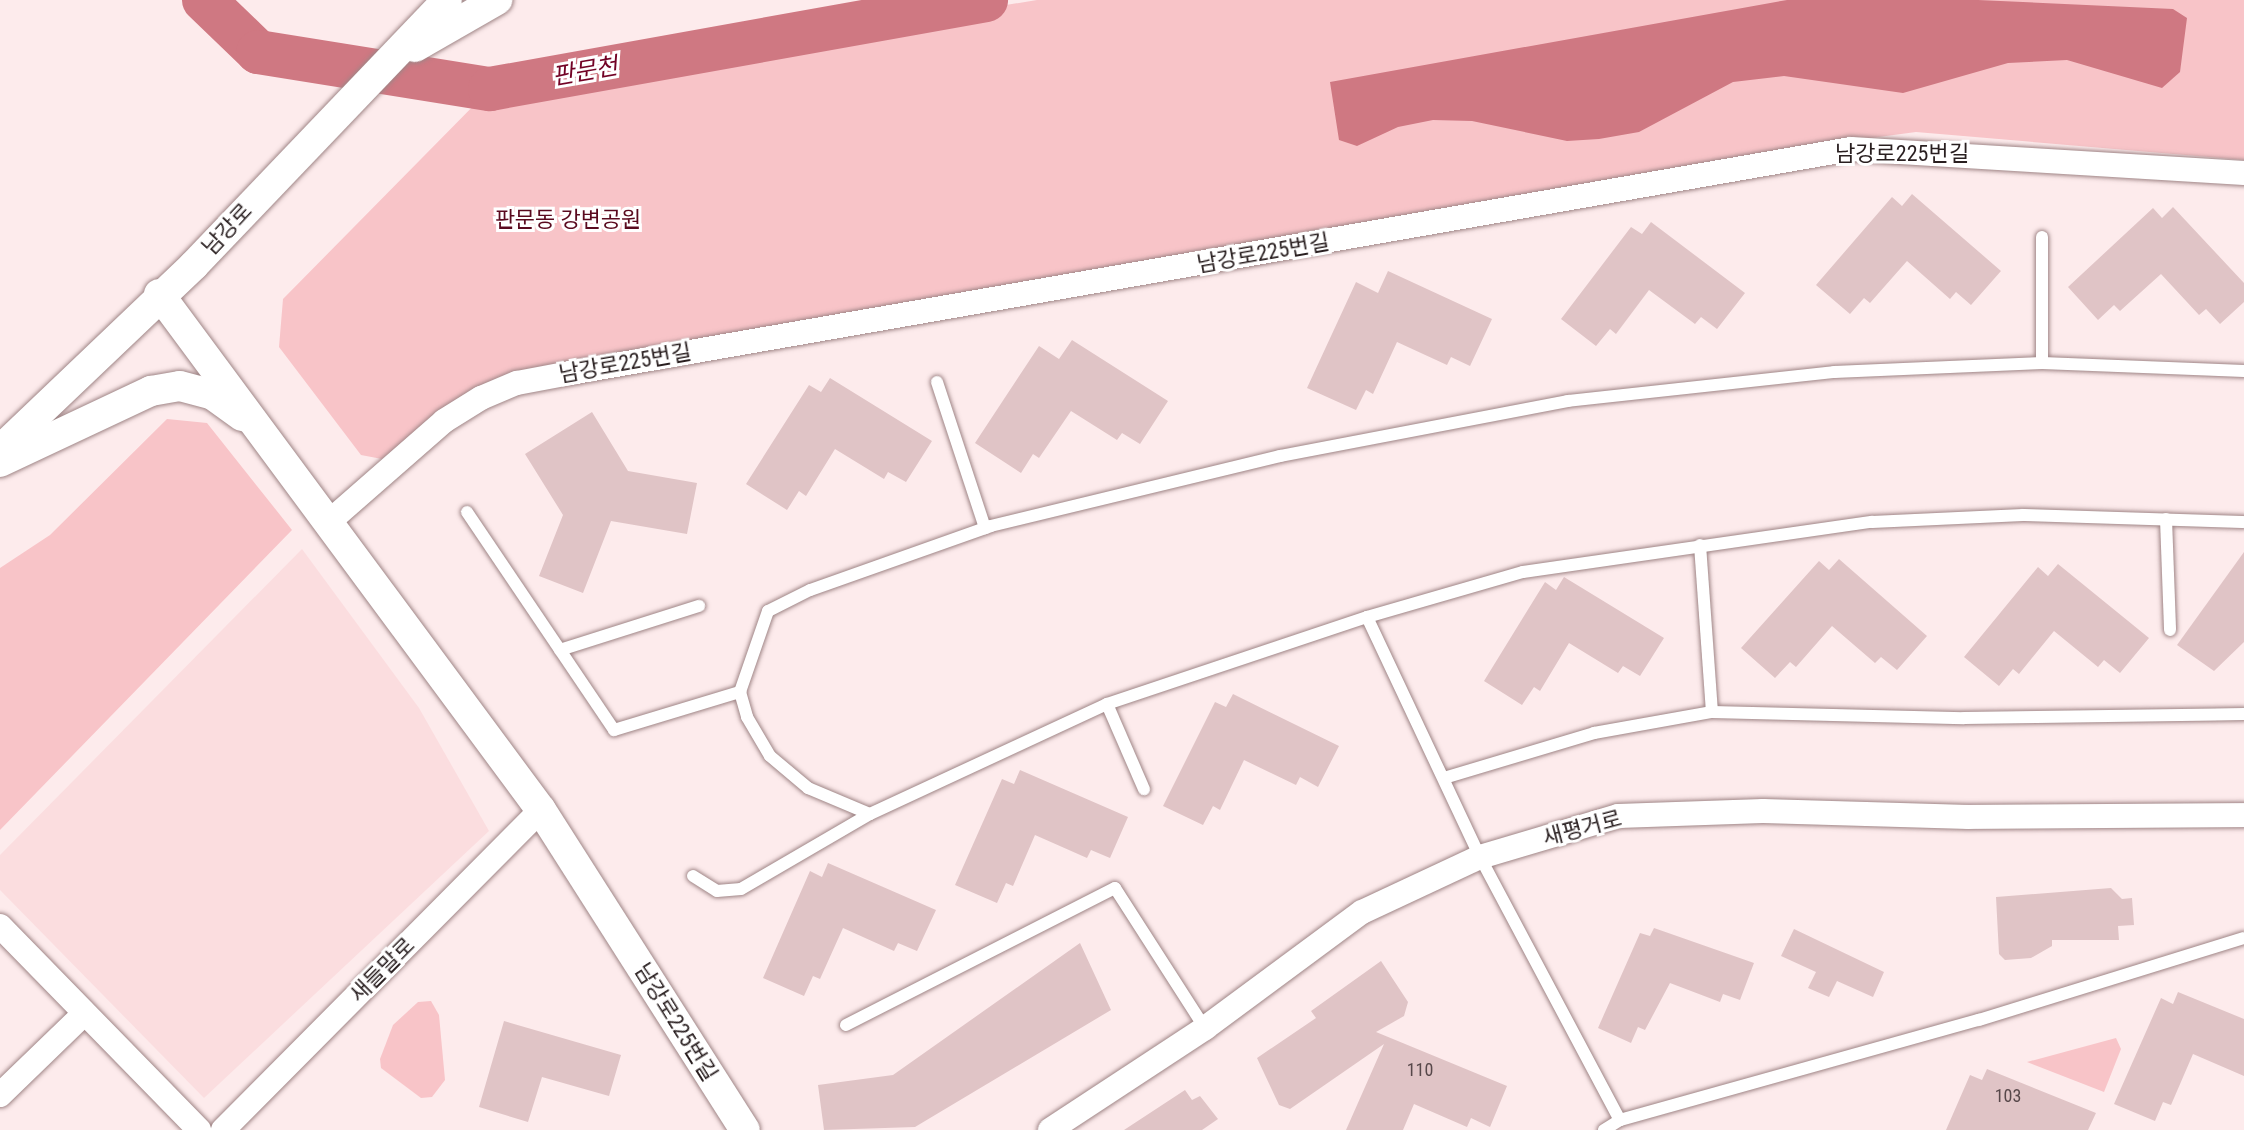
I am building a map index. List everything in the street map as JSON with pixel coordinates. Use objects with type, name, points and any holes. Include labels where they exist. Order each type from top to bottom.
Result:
[{"type":"street","name":"남강로","points":[[0,450],[159,294],[194,265],[447,0]]},
{"type":"street","points":[[386,64],[497,0]]},
{"type":"street","name":"남강로225번길","points":[[331,520],[444,421],[481,398],[517,383],[570,373],[1851,149],[2244,173]]},
{"type":"street","name":"남강로225번길","points":[[159,294],[331,520],[541,810],[745,1130]]},
{"type":"street","points":[[0,462],[151,391],[180,386],[213,395],[263,431]]},
{"type":"street","name":"새들말로","points":[[223,1130],[541,810]]},
{"type":"street","name":"새평거로","points":[[1050,1130],[1205,1028],[1362,912],[1480,857],[1618,816],[1763,811],[1969,817],[2244,815]]},
{"type":"street","points":[[0,926],[199,1130]]},
{"type":"street","points":[[0,1095],[84,1014]]},
{"type":"lane","points":[[2042,237],[2042,363]]},
{"type":"lane","points":[[870,814],[808,788],[770,756],[747,717],[740,692],[768,611],[810,590],[985,528],[1280,456],[1568,401],[1834,372],[2042,363],[2244,371]]},
{"type":"lane","points":[[937,382],[985,528]]},
{"type":"lane","points":[[467,512],[614,730],[740,692]]},
{"type":"lane","points":[[693,876],[717,891],[741,889],[870,814],[1107,704],[1367,617],[1523,572],[1872,522],[2023,515],[2244,522]]},
{"type":"lane","points":[[2166,519],[2170,630]]},
{"type":"lane","points":[[1700,545],[1712,712]]},
{"type":"lane","points":[[560,650],[699,606]]},
{"type":"lane","points":[[1367,617],[1480,857],[1620,1120]]},
{"type":"lane","points":[[1107,704],[1144,789]]},
{"type":"lane","points":[[1444,778],[1594,733],[1712,712],[1964,718],[2244,714]]},
{"type":"lane","points":[[846,1025],[1115,888],[1205,1028]]},
{"type":"lane","points":[[1604,1130],[1620,1120],[1979,1020],[2244,938]]},
{"type":"shaded area","points":[[1787,0],[1978,0],[2173,9],[2187,18],[2180,72],[2162,88],[2067,60],[2008,63],[1903,93],[1784,76],[1733,82],[1639,132],[1599,139],[1567,141],[1472,121],[1433,120],[1398,127],[1357,146],[1339,140],[1330,82]]},
{"type":"shaded area","points":[[302,549],[419,708],[489,831],[204,1098],[0,890],[0,855]]},
{"type":"green space","name":"판문동 강변공원","points":[[1037,0],[2244,0],[2244,160],[1916,132],[1760,153],[506,376],[470,390],[382,459],[361,455],[279,347],[283,299],[490,89]]},
{"type":"green space","points":[[167,419],[207,423],[292,530],[0,830],[0,568],[50,535]]},
{"type":"green space","points":[[431,1001],[439,1015],[445,1080],[432,1097],[421,1098],[381,1068],[380,1059],[393,1025],[418,1002]]},
{"type":"green space","points":[[2116,1038],[2121,1049],[2104,1092],[2027,1062]]},
{"type":"building","points":[[1912,194],[2001,271],[1971,305],[1956,292],[1950,299],[1907,261],[1870,303],[1864,298],[1850,314],[1816,285],[1892,197],[1902,206]]},
{"type":"building","points":[[2173,207],[2244,283],[2244,302],[2220,324],[2206,309],[2199,315],[2161,274],[2120,311],[2114,305],[2098,320],[2068,287],[2153,208],[2162,218]]},
{"type":"building","points":[[1651,222],[1745,293],[1717,329],[1701,317],[1695,324],[1649,290],[1616,334],[1610,329],[1596,346],[1561,319],[1631,227],[1642,234]]},
{"type":"building","points":[[1388,271],[1492,319],[1470,366],[1451,357],[1447,365],[1397,342],[1373,394],[1366,390],[1356,410],[1307,388],[1356,282],[1378,293]]},
{"type":"building","points":[[1072,340],[1168,401],[1140,444],[1122,433],[1117,440],[1071,411],[1039,458],[1033,454],[1021,473],[975,443],[1039,346],[1059,359]]},
{"type":"building","points":[[830,378],[932,441],[906,482],[888,472],[884,479],[835,449],[806,496],[799,491],[787,510],[746,484],[809,385],[821,392]]},
{"type":"building","points":[[592,412],[628,471],[697,483],[687,534],[611,521],[583,593],[539,576],[563,515],[525,454]]},
{"type":"building","points":[[2244,552],[2244,642],[2214,671],[2177,645]]},
{"type":"building","points":[[1839,559],[1927,636],[1897,670],[1881,657],[1875,663],[1832,626],[1796,667],[1790,662],[1775,678],[1741,648],[1819,561],[1829,570]]},
{"type":"building","points":[[2058,564],[2149,638],[2120,673],[2104,660],[2098,667],[2054,631],[2019,674],[2013,669],[1999,686],[1964,657],[2038,567],[2048,576]]},
{"type":"building","points":[[1564,577],[1664,638],[1640,676],[1623,666],[1618,673],[1569,643],[1540,691],[1534,687],[1522,705],[1484,681],[1545,582],[1556,590]]},
{"type":"building","points":[[1233,694],[1339,746],[1318,787],[1300,777],[1296,785],[1244,760],[1220,810],[1213,806],[1203,825],[1163,806],[1215,702],[1226,707]]},
{"type":"building","points":[[1020,770],[1128,817],[1110,858],[1091,850],[1087,858],[1035,835],[1013,886],[1006,883],[997,903],[955,885],[1002,779],[1014,784]]},
{"type":"building","points":[[828,863],[936,910],[917,951],[898,943],[894,951],[843,928],[820,979],[813,976],[804,996],[763,978],[810,871],[822,877]]},
{"type":"building","points":[[2111,888],[2122,899],[2132,898],[2134,925],[2118,926],[2119,940],[2052,940],[2052,946],[2031,958],[2005,960],[1999,954],[1996,897]]},
{"type":"building","points":[[1654,928],[1754,963],[1740,1000],[1723,994],[1720,1002],[1670,983],[1645,1030],[1638,1027],[1631,1043],[1598,1028],[1640,933],[1650,936]]},
{"type":"building","points":[[1794,929],[1884,972],[1873,997],[1837,981],[1829,997],[1808,988],[1816,972],[1781,956]]},
{"type":"building","points":[[1080,943],[1111,1010],[915,1127],[824,1130],[818,1085],[893,1075]]},
{"type":"building","points":[[1381,961],[1408,1002],[1404,1016],[1376,1032],[1507,1086],[1490,1127],[1471,1118],[1467,1127],[1414,1104],[1403,1130],[1346,1130],[1384,1044],[1290,1109],[1279,1105],[1257,1058],[1316,1018],[1311,1011]]},
{"type":"building","points":[[2178,992],[2244,1019],[2244,1076],[2193,1054],[2171,1105],[2163,1102],[2155,1121],[2114,1104],[2161,998],[2173,1004]]},
{"type":"building","points":[[504,1021],[621,1055],[609,1096],[542,1077],[528,1122],[479,1107]]},
{"type":"building","points":[[1987,1069],[2096,1113],[2088,1130],[1946,1130],[1970,1075],[1982,1080]]},
{"type":"building","points":[[1185,1090],[1192,1100],[1200,1096],[1218,1119],[1202,1130],[1124,1130]]},
{"type":"waterway","name":"판문천","points":[[204,0],[258,52],[490,89],[986,0]]}]
